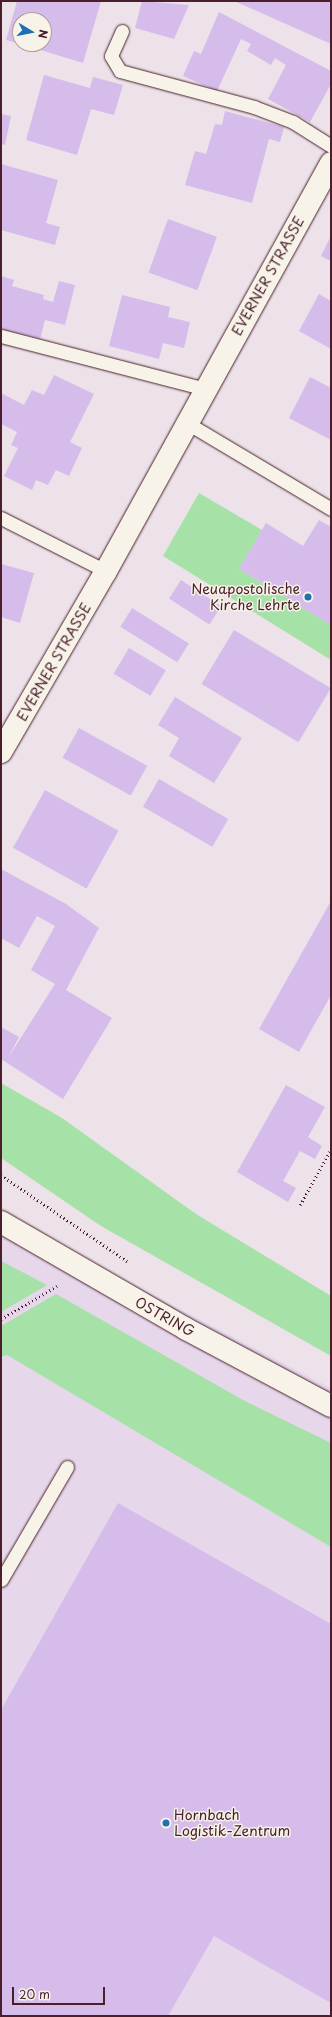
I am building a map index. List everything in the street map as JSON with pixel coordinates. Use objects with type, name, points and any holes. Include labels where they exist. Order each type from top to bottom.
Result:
[{"type":"street","name":"EVERNER STRASSE","points":[[1,752],[106,571],[331,163]]},
{"type":"street","name":"OSTRING","points":[[1,1222],[173,1321],[331,1406]]},
{"type":"lane","points":[[122,31],[111,56],[120,71],[254,107],[293,122],[331,146]]},
{"type":"lane","points":[[1,336],[206,389]]},
{"type":"lane","points":[[187,423],[331,509]]},
{"type":"lane","points":[[1,518],[106,571]]},
{"type":"lane","points":[[1,1580],[67,1467]]},
{"type":"path","points":[[300,1205],[331,1149]]},
{"type":"path","points":[[1,1175],[131,1263]]},
{"type":"path","points":[[1,1319],[59,1285]]},
{"type":"shaded area","points":[[1,1216],[331,1388],[331,2016],[1,2016]]},
{"type":"green space","points":[[199,493],[262,530],[239,569],[331,625],[331,660],[163,556]]},
{"type":"green space","points":[[1,1083],[62,1118],[196,1214],[331,1296],[331,1356],[101,1226],[1,1158]]},
{"type":"green space","points":[[1,1261],[47,1285],[1,1312]]},
{"type":"green space","points":[[56,1294],[243,1400],[331,1443],[331,1547],[7,1355],[1,1357],[1,1326]]},
{"type":"building","points":[[17,1],[101,1],[83,63],[47,52],[52,52],[52,12],[14,12]]},
{"type":"building","points":[[142,1],[189,5],[174,39],[135,28]]},
{"type":"building","points":[[234,1],[331,1],[331,44]]},
{"type":"building","points":[[219,12],[331,71],[331,84],[310,122],[268,99],[286,65],[275,58],[271,65],[247,51],[251,44],[241,39],[217,91],[183,76],[194,51],[201,54]]},
{"type":"building","points":[[12,19],[12,42],[6,40]]},
{"type":"building","points":[[44,75],[90,88],[93,77],[123,85],[114,115],[91,109],[77,155],[26,140]]},
{"type":"building","points":[[225,111],[284,127],[280,142],[269,139],[252,203],[185,185],[195,151],[206,154],[215,124],[222,125]]},
{"type":"building","points":[[1,114],[11,116],[5,145],[1,144]]},
{"type":"building","points":[[1,164],[58,180],[46,223],[60,227],[55,245],[1,230]]},
{"type":"building","points":[[168,219],[217,237],[197,290],[149,273]]},
{"type":"building","points":[[331,236],[331,261],[321,256]]},
{"type":"building","points":[[1,276],[14,280],[12,286],[44,295],[43,299],[53,302],[59,281],[75,285],[65,325],[45,320],[40,339],[1,329]]},
{"type":"building","points":[[319,294],[331,301],[331,349],[299,331]]},
{"type":"building","points":[[122,295],[170,307],[168,317],[190,322],[184,348],[163,343],[159,359],[109,346]]},
{"type":"building","points":[[54,375],[94,394],[70,442],[82,448],[69,476],[56,470],[48,485],[36,480],[32,490],[4,476],[18,448],[11,445],[17,432],[1,424],[1,393],[24,405],[32,390],[44,395]]},
{"type":"building","points":[[310,377],[331,388],[331,440],[289,418]]},
{"type":"building","name":"Neuapostolische Kirche Lehrte","points":[[319,520],[331,527],[331,625],[239,569],[266,523],[303,546]]},
{"type":"building","points":[[1,564],[34,573],[20,623],[1,617]]},
{"type":"building","points":[[181,580],[221,606],[209,625],[169,598]]},
{"type":"building","points":[[132,608],[189,644],[177,662],[120,627]]},
{"type":"building","points":[[234,630],[331,688],[298,742],[202,684]]},
{"type":"building","points":[[129,648],[166,670],[150,696],[114,674]]},
{"type":"building","points":[[175,697],[242,738],[214,783],[169,756],[179,738],[158,725]]},
{"type":"building","points":[[79,728],[147,766],[131,796],[63,758]]},
{"type":"building","points":[[159,779],[228,819],[212,847],[143,807]]},
{"type":"building","points":[[45,790],[118,831],[86,888],[13,848]]},
{"type":"building","points":[[1,869],[66,904],[99,928],[66,990],[112,1018],[63,1099],[1,1059],[1,1027],[19,1037],[8,1058],[55,984],[31,970],[55,926],[37,916],[19,948],[1,938]]},
{"type":"building","points":[[331,901],[331,995],[299,1052],[259,1029]]},
{"type":"building","points":[[286,1085],[325,1107],[308,1137],[322,1146],[315,1159],[300,1151],[283,1181],[296,1188],[288,1202],[237,1172]]},
{"type":"building","name":"Hornbach Logistik-Zentrum","points":[[118,1503],[331,1624],[331,2003],[214,1936],[168,2016],[1,2016],[1,1710]]},
{"type":"place","name":"Neuapostolische Kirche Lehrte","points":[[308,597]]},
{"type":"place","name":"Hornbach Logistik-Zentrum","points":[[166,1823]]}]
